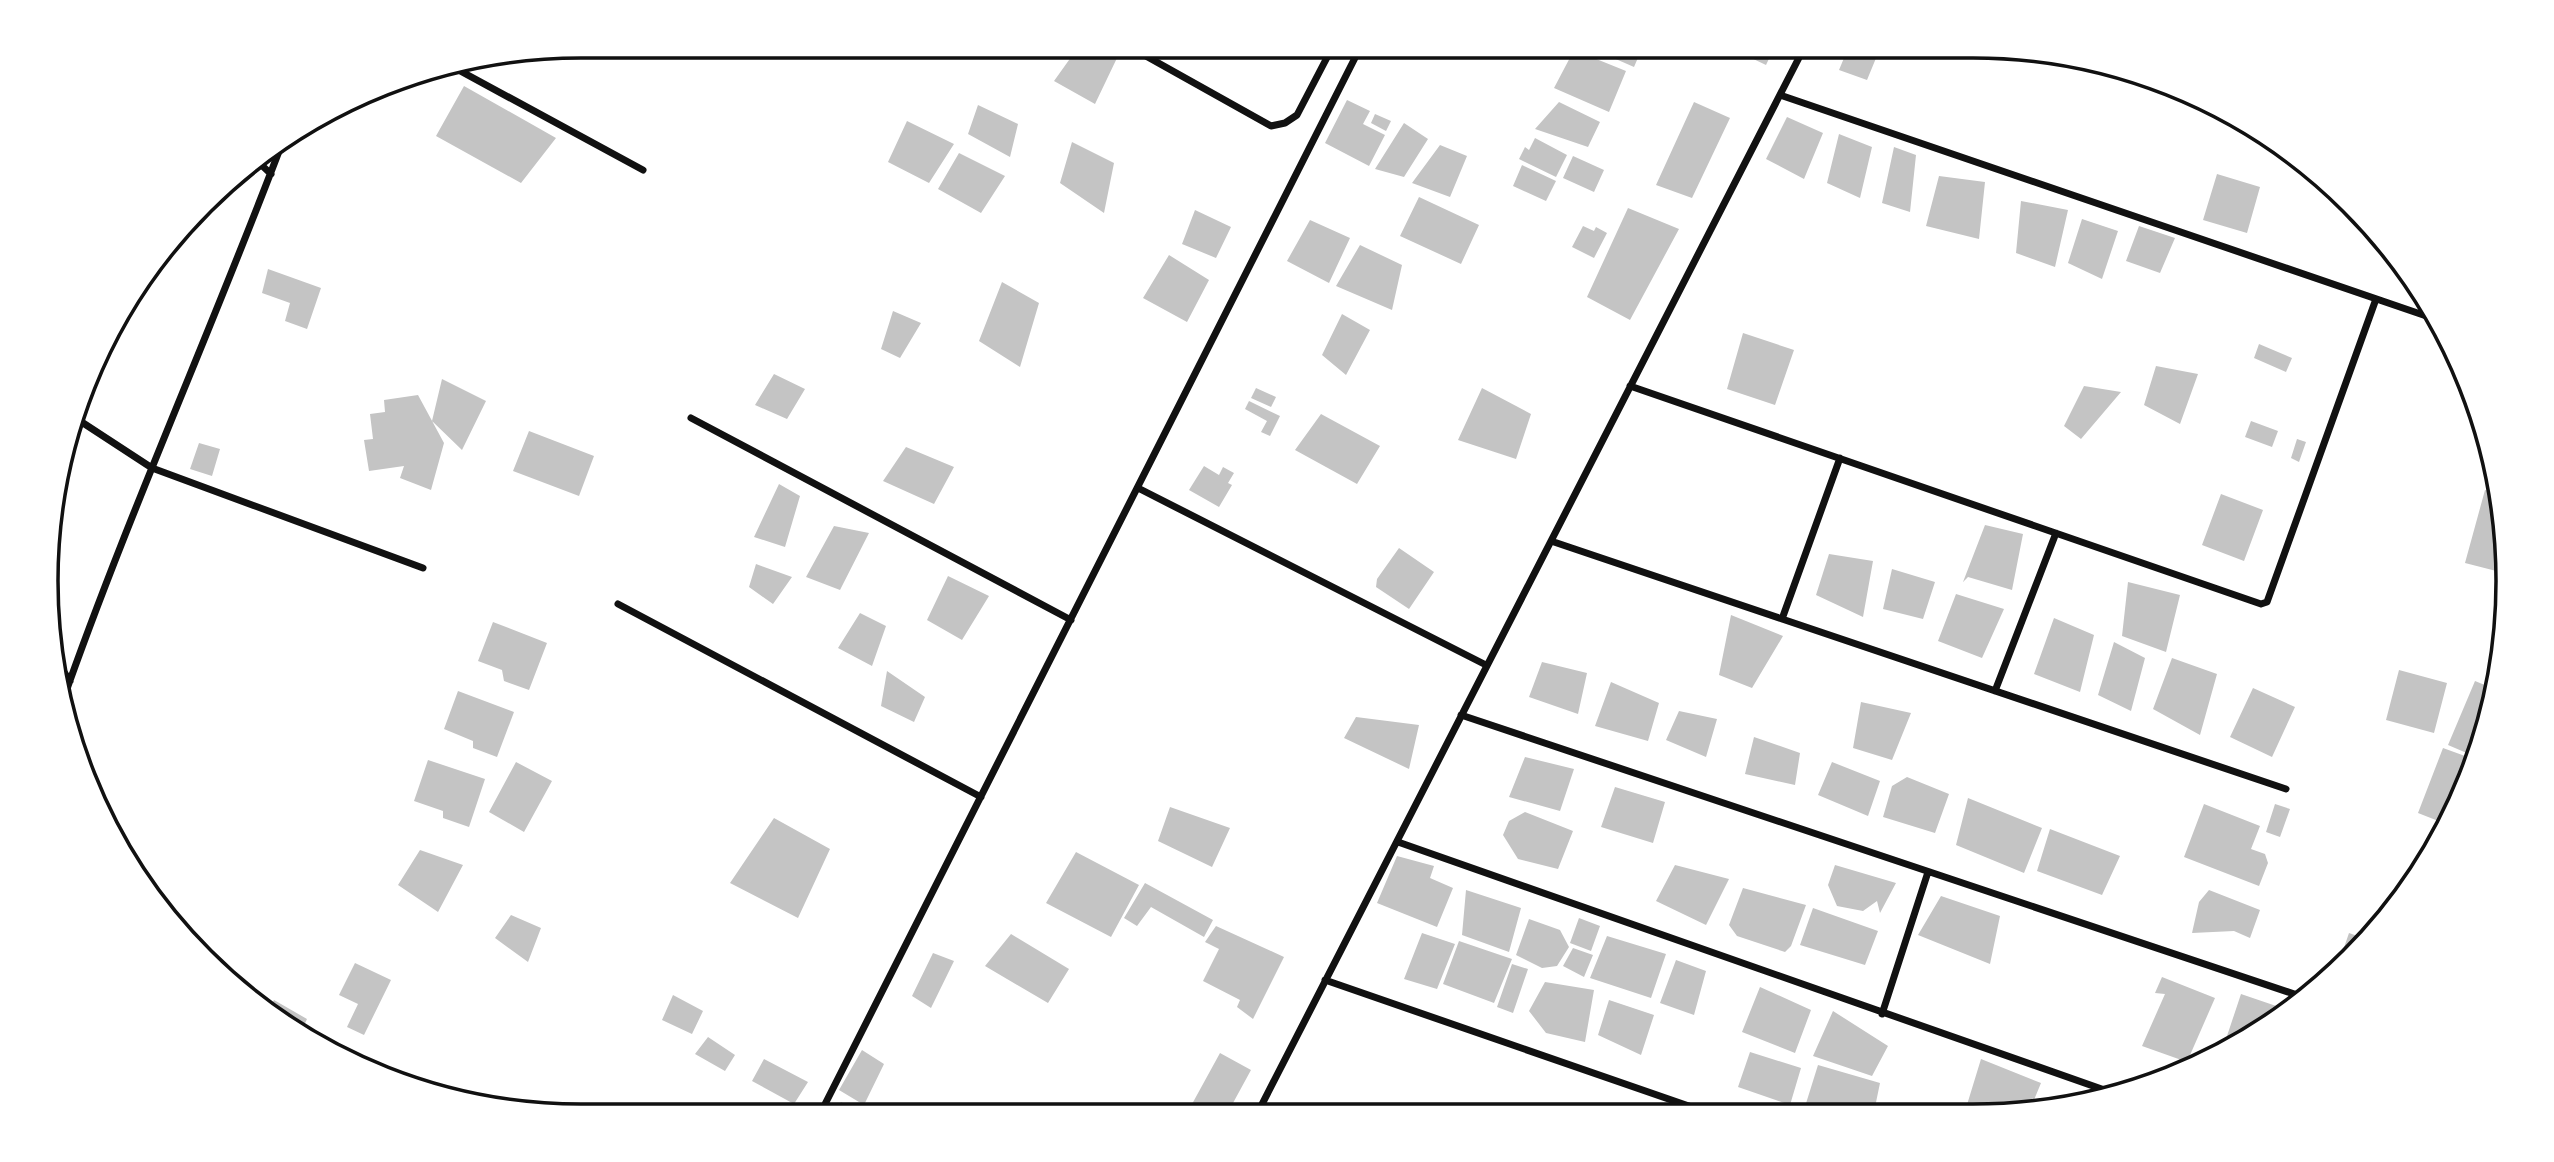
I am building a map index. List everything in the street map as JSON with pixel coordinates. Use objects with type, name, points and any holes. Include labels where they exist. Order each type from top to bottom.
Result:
[{"type":"street","points":[[1149,58],[1271,126],[1285,123],[1297,115],[1327,58]]},
{"type":"street","points":[[825,1104],[1355,58]]},
{"type":"street","points":[[1262,1104],[1799,58]]},
{"type":"street","points":[[462,72],[643,170]]},
{"type":"street","points":[[1780,95],[2424,315]]},
{"type":"street","points":[[69,685],[278,155]]},
{"type":"street","points":[[262,166],[271,174]]},
{"type":"street","points":[[1630,386],[2258,604],[2267,602],[2376,299]]},
{"type":"street","points":[[691,418],[1071,620]]},
{"type":"street","points":[[83,423],[152,468],[423,569]]},
{"type":"street","points":[[1782,619],[1840,458]]},
{"type":"street","points":[[1138,488],[1486,665]]},
{"type":"street","points":[[1995,691],[2056,533]]},
{"type":"street","points":[[1551,541],[2286,789]]},
{"type":"street","points":[[618,604],[981,797]]},
{"type":"street","points":[[67,676],[70,681]]},
{"type":"street","points":[[1461,715],[2294,994]]},
{"type":"street","points":[[1398,842],[2099,1088]]},
{"type":"street","points":[[1882,1014],[1928,872]]},
{"type":"street","points":[[1325,980],[1683,1104]]},
{"type":"building","points":[[1070,58],[1117,58],[1095,104],[1054,81]]},
{"type":"building","points":[[1570,58],[1594,58],[1626,71],[1609,112],[1554,88]]},
{"type":"building","points":[[1613,58],[1638,58],[1634,67]]},
{"type":"building","points":[[1751,58],[1769,58],[1766,65]]},
{"type":"building","points":[[1844,58],[1876,58],[1867,80],[1839,70]]},
{"type":"building","points":[[464,86],[556,138],[521,183],[436,136]]},
{"type":"building","points":[[1347,100],[1370,111],[1363,124],[1385,135],[1369,166],[1325,143]]},
{"type":"building","points":[[1559,102],[1600,122],[1588,147],[1535,129]]},
{"type":"building","points":[[1694,102],[1730,118],[1692,198],[1656,185]]},
{"type":"building","points":[[978,105],[1018,124],[1010,157],[968,134]]},
{"type":"building","points":[[1375,114],[1391,121],[1386,131],[1371,123]]},
{"type":"building","points":[[1787,117],[1823,133],[1804,179],[1766,159]]},
{"type":"building","points":[[907,121],[954,144],[929,183],[888,162]]},
{"type":"building","points":[[1404,123],[1428,139],[1404,177],[1375,169]]},
{"type":"building","points":[[1839,134],[1872,147],[1860,198],[1827,183]]},
{"type":"building","points":[[1535,138],[1567,155],[1556,177],[1519,159],[1525,147],[1529,150]]},
{"type":"building","points":[[1072,142],[1114,163],[1104,213],[1060,183]]},
{"type":"building","points":[[1440,145],[1467,156],[1450,197],[1412,183]]},
{"type":"building","points":[[1894,147],[1916,155],[1910,212],[1882,203]]},
{"type":"building","points":[[959,153],[1005,176],[981,213],[938,189]]},
{"type":"building","points":[[1573,156],[1604,170],[1594,192],[1563,178]]},
{"type":"building","points":[[1522,165],[1556,181],[1546,201],[1513,186]]},
{"type":"building","points":[[2217,174],[2260,187],[2247,233],[2203,220]]},
{"type":"building","points":[[1939,176],[1985,182],[1979,239],[1926,226]]},
{"type":"building","points":[[1419,197],[1479,225],[1461,264],[1400,236]]},
{"type":"building","points":[[2021,201],[2068,210],[2055,267],[2016,253]]},
{"type":"building","points":[[1628,208],[1679,229],[1630,320],[1587,297]]},
{"type":"building","points":[[1195,210],[1231,227],[1216,258],[1182,244]]},
{"type":"building","points":[[2082,219],[2118,231],[2102,279],[2068,263]]},
{"type":"building","points":[[1310,220],[1350,238],[1329,283],[1287,261]]},
{"type":"building","points":[[1583,226],[1594,231],[1596,227],[1607,233],[1594,258],[1572,247]]},
{"type":"building","points":[[2139,226],[2175,238],[2160,273],[2126,261]]},
{"type":"building","points":[[1360,245],[1402,265],[1392,310],[1336,286]]},
{"type":"building","points":[[1169,255],[1209,280],[1187,322],[1143,298]]},
{"type":"building","points":[[268,269],[321,288],[307,329],[285,321],[290,303],[262,293]]},
{"type":"building","points":[[1002,282],[1039,303],[1020,367],[979,341]]},
{"type":"building","points":[[893,311],[921,323],[900,358],[881,349]]},
{"type":"building","points":[[1342,314],[1370,330],[1346,375],[1322,355]]},
{"type":"building","points":[[1743,333],[1794,350],[1775,405],[1727,389]]},
{"type":"building","points":[[2259,344],[2292,358],[2286,372],[2254,358]]},
{"type":"building","points":[[2156,366],[2198,374],[2180,424],[2144,405]]},
{"type":"building","points":[[774,374],[805,389],[787,419],[755,405]]},
{"type":"building","points":[[442,379],[486,401],[462,450],[432,421]]},
{"type":"building","points":[[2084,386],[2121,392],[2081,439],[2064,426]]},
{"type":"building","points":[[1256,388],[1276,397],[1271,407],[1251,398]]},
{"type":"building","points":[[1482,388],[1531,414],[1516,459],[1458,440]]},
{"type":"building","points":[[418,395],[444,443],[431,490],[400,478],[404,466],[369,471],[364,440],[373,439],[370,414],[385,412],[384,400]]},
{"type":"building","points":[[1249,401],[1280,416],[1270,436],[1261,432],[1267,421],[1245,409]]},
{"type":"building","points":[[1321,414],[1380,446],[1357,484],[1295,450]]},
{"type":"building","points":[[2251,421],[2278,431],[2272,447],[2245,437]]},
{"type":"building","points":[[529,431],[594,456],[579,496],[513,471]]},
{"type":"building","points":[[2297,439],[2306,442],[2299,462],[2291,458]]},
{"type":"building","points":[[199,443],[220,449],[212,476],[190,469]]},
{"type":"building","points":[[906,447],[954,467],[934,504],[883,481]]},
{"type":"building","points":[[1204,466],[1219,475],[1223,467],[1234,473],[1228,483],[1232,485],[1219,507],[1189,490]]},
{"type":"building","points":[[779,484],[800,496],[785,547],[754,537]]},
{"type":"building","points":[[2485,490],[2488,491],[2496,571],[2465,563]]},
{"type":"building","points":[[2221,494],[2263,510],[2244,561],[2202,545]]},
{"type":"building","points":[[1985,525],[2023,534],[2012,590],[1968,577],[1963,582]]},
{"type":"building","points":[[834,526],[869,533],[840,590],[806,577]]},
{"type":"building","points":[[1399,548],[1434,572],[1409,609],[1376,587],[1377,579]]},
{"type":"building","points":[[1829,554],[1873,561],[1863,617],[1816,595]]},
{"type":"building","points":[[756,564],[792,577],[773,604],[749,587]]},
{"type":"building","points":[[1892,569],[1935,582],[1923,619],[1883,609]]},
{"type":"building","points":[[948,576],[989,596],[962,640],[927,620]]},
{"type":"building","points":[[2128,582],[2180,595],[2166,652],[2122,636]]},
{"type":"building","points":[[1956,594],[2004,609],[1982,658],[1938,641]]},
{"type":"building","points":[[860,613],[886,626],[872,666],[838,648]]},
{"type":"building","points":[[1731,615],[1783,636],[1752,688],[1719,675]]},
{"type":"building","points":[[2054,618],[2094,635],[2080,692],[2034,674]]},
{"type":"building","points":[[493,622],[547,643],[529,690],[504,681],[502,670],[478,661]]},
{"type":"building","points":[[2114,642],[2145,658],[2131,711],[2098,695]]},
{"type":"building","points":[[2172,658],[2217,674],[2200,735],[2153,709]]},
{"type":"building","points":[[1542,662],[1587,673],[1578,714],[1529,697]]},
{"type":"building","points":[[2399,670],[2447,683],[2434,733],[2386,720]]},
{"type":"building","points":[[887,671],[925,697],[914,722],[881,706]]},
{"type":"building","points":[[2475,681],[2485,685],[2467,753],[2448,745]]},
{"type":"building","points":[[1611,682],[1659,703],[1648,741],[1595,726]]},
{"type":"building","points":[[2253,688],[2295,707],[2272,757],[2230,737]]},
{"type":"building","points":[[458,691],[514,712],[497,757],[473,748],[473,741],[444,729]]},
{"type":"building","points":[[1861,702],[1911,713],[1892,760],[1853,748]]},
{"type":"building","points":[[1679,711],[1717,719],[1706,757],[1666,740]]},
{"type":"building","points":[[1356,717],[1419,725],[1409,769],[1344,738]]},
{"type":"building","points":[[1754,737],[1800,753],[1795,785],[1745,774]]},
{"type":"building","points":[[2443,748],[2465,756],[2438,821],[2418,813]]},
{"type":"building","points":[[1525,757],[1574,769],[1560,811],[1509,797]]},
{"type":"building","points":[[428,760],[485,779],[469,827],[443,818],[443,811],[414,801]]},
{"type":"building","points":[[516,762],[552,781],[524,832],[489,812]]},
{"type":"building","points":[[1832,762],[1880,781],[1868,816],[1818,795]]},
{"type":"building","points":[[1907,777],[1949,794],[1935,833],[1883,817],[1892,786]]},
{"type":"building","points":[[1615,787],[1665,802],[1653,843],[1601,827]]},
{"type":"building","points":[[1968,798],[2042,828],[2024,873],[1956,845]]},
{"type":"building","points":[[2204,804],[2260,826],[2251,849],[2265,854],[2268,863],[2259,886],[2184,857]]},
{"type":"building","points":[[2275,804],[2290,809],[2280,837],[2266,832]]},
{"type":"building","points":[[1170,807],[1230,828],[1212,867],[1158,841]]},
{"type":"building","points":[[1525,812],[1573,831],[1558,869],[1518,859],[1503,835],[1509,821]]},
{"type":"building","points":[[774,818],[830,849],[798,918],[730,883]]},
{"type":"building","points":[[2050,829],[2120,856],[2102,895],[2037,871]]},
{"type":"building","points":[[420,850],[463,865],[438,912],[398,885]]},
{"type":"building","points":[[1076,852],[1139,885],[1111,937],[1046,903]]},
{"type":"building","points":[[1397,856],[1434,866],[1430,878],[1453,888],[1437,927],[1377,903]]},
{"type":"building","points":[[1675,865],[1729,879],[1706,925],[1656,901]]},
{"type":"building","points":[[1835,865],[1896,883],[1880,913],[1877,901],[1863,911],[1837,906],[1828,885]]},
{"type":"building","points":[[1145,883],[1213,920],[1204,937],[1151,907],[1137,926],[1124,918]]},
{"type":"building","points":[[1743,888],[1806,905],[1791,946],[1785,952],[1737,936],[1729,925]]},
{"type":"building","points":[[1466,890],[1521,908],[1509,952],[1462,935]]},
{"type":"building","points":[[2209,890],[2260,910],[2250,938],[2234,931],[2192,933],[2199,902]]},
{"type":"building","points":[[1941,896],[2000,916],[1990,964],[1918,935]]},
{"type":"building","points":[[1813,908],[1878,931],[1865,965],[1800,945]]},
{"type":"building","points":[[511,915],[541,928],[528,962],[495,938]]},
{"type":"building","points":[[1579,918],[1600,926],[1591,951],[1570,943]]},
{"type":"building","points":[[1529,919],[1560,930],[1569,947],[1557,966],[1542,968],[1516,955]]},
{"type":"building","points":[[1216,926],[1284,957],[1253,1019],[1237,1007],[1240,1000],[1203,981],[1219,949],[1205,942]]},
{"type":"building","points":[[1422,933],[1455,944],[1437,989],[1404,979]]},
{"type":"building","points":[[2349,933],[2357,936],[2343,951]]},
{"type":"building","points":[[1011,934],[1069,969],[1048,1003],[985,966]]},
{"type":"building","points":[[1607,936],[1666,954],[1651,998],[1590,978]]},
{"type":"building","points":[[1459,941],[1512,959],[1494,1003],[1443,984]]},
{"type":"building","points":[[1573,948],[1593,955],[1584,977],[1563,966]]},
{"type":"building","points":[[933,953],[954,961],[931,1008],[912,996]]},
{"type":"building","points":[[1676,960],[1706,971],[1694,1015],[1660,1003]]},
{"type":"building","points":[[355,963],[391,980],[364,1035],[347,1027],[358,1004],[339,995]]},
{"type":"building","points":[[1512,964],[1528,969],[1513,1013],[1497,1007]]},
{"type":"building","points":[[2162,977],[2215,998],[2189,1057],[2182,1060],[2142,1046],[2165,994],[2155,993]]},
{"type":"building","points":[[1545,982],[1594,990],[1585,1042],[1546,1033],[1529,1011]]},
{"type":"building","points":[[1760,987],[1811,1010],[1795,1053],[1742,1032]]},
{"type":"building","points":[[2241,994],[2277,1006],[2264,1016],[2226,1039]]},
{"type":"building","points":[[673,995],[703,1011],[692,1034],[662,1020]]},
{"type":"building","points":[[274,1000],[307,1019],[304,1025],[290,1016],[272,1003]]},
{"type":"building","points":[[1609,1000],[1654,1015],[1641,1055],[1598,1035]]},
{"type":"building","points":[[1833,1011],[1888,1046],[1872,1076],[1813,1056]]},
{"type":"building","points":[[708,1037],[735,1055],[725,1071],[695,1054]]},
{"type":"building","points":[[862,1050],[884,1064],[864,1104],[839,1090]]},
{"type":"building","points":[[1750,1052],[1801,1068],[1790,1104],[1738,1087]]},
{"type":"building","points":[[1220,1053],[1251,1070],[1232,1104],[1192,1104]]},
{"type":"building","points":[[764,1059],[808,1082],[794,1104],[752,1081]]},
{"type":"building","points":[[1981,1059],[2041,1083],[2034,1101],[1967,1104]]},
{"type":"building","points":[[1818,1065],[1880,1083],[1876,1104],[1806,1104]]}]
